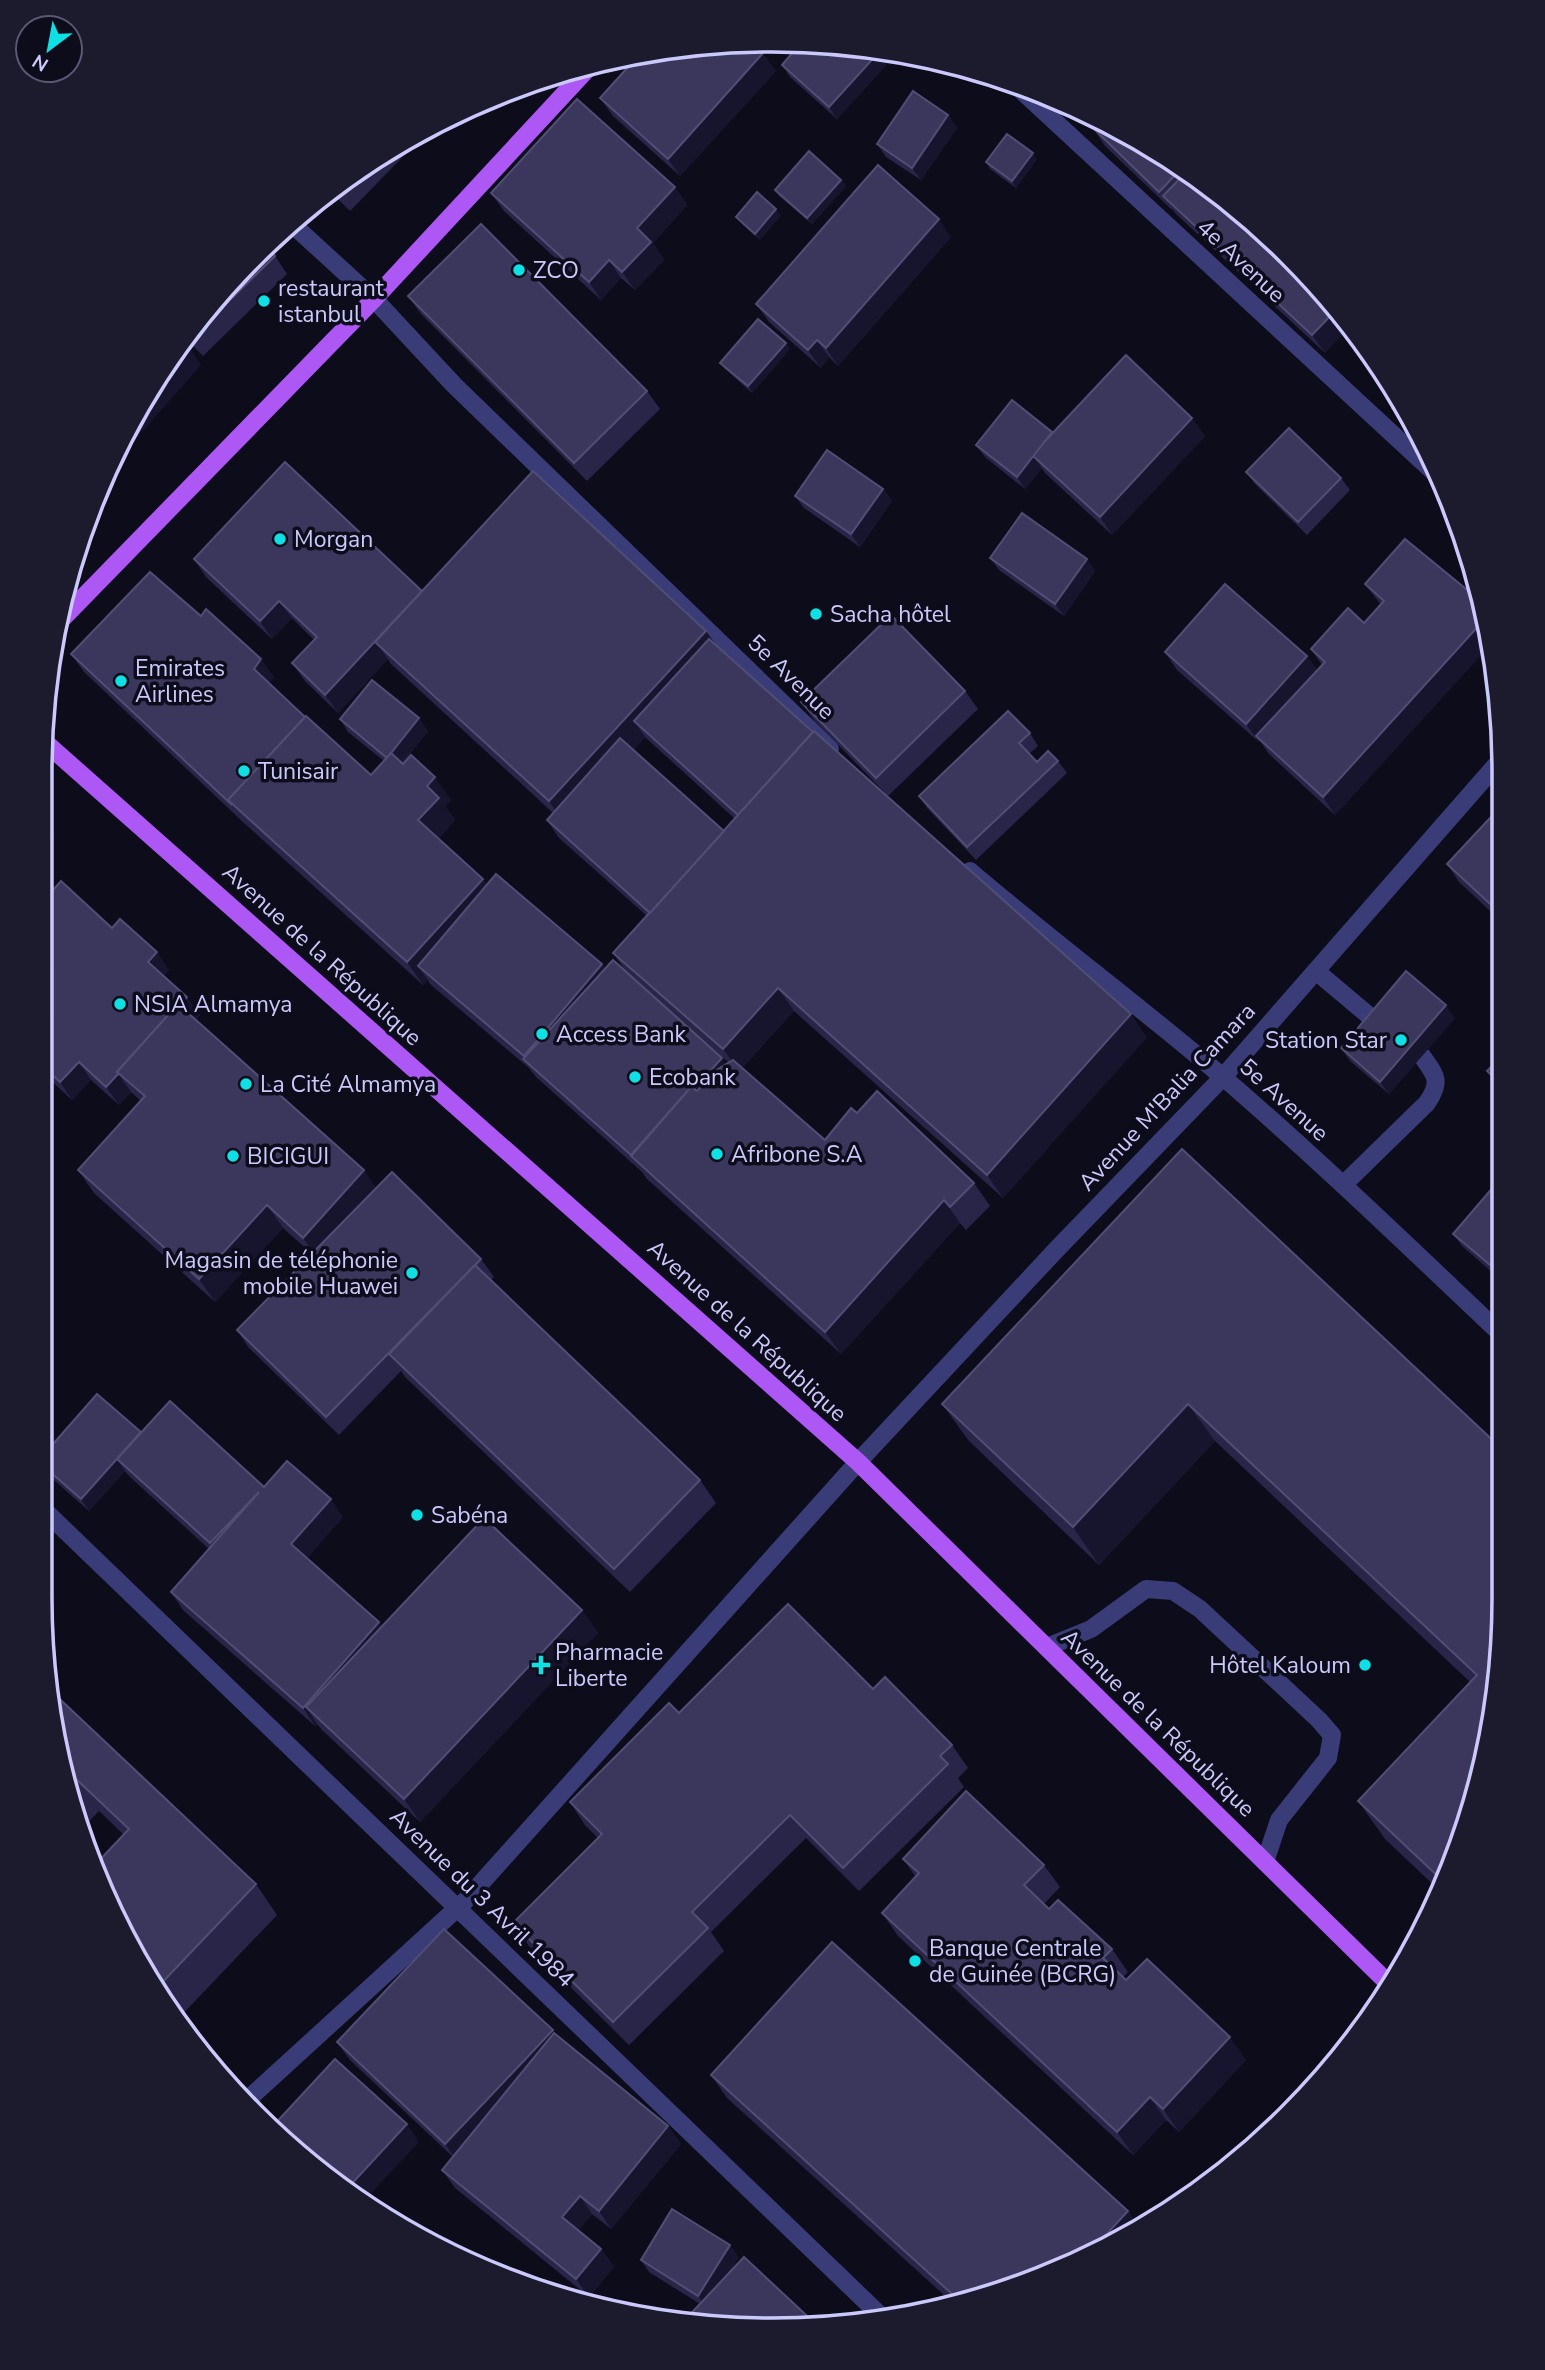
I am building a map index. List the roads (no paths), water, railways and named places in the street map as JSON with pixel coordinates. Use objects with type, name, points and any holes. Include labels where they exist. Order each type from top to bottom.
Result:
[{"type":"main road","points":[[71,609],[374,299],[577,80]]},
{"type":"main road","name":"Avenue de la République","points":[[53,749],[858,1462],[1383,1978]]},
{"type":"street","name":"4e Avenue","points":[[1034,102],[1421,460]]},
{"type":"street","name":"5e Avenue","points":[[299,230],[374,299],[454,386],[840,757]]},
{"type":"street","name":"Avenue M'Balia Camara","points":[[252,2095],[458,1909],[858,1462],[1056,1250],[1223,1077],[1492,770]]},
{"type":"street","name":"5e Avenue","points":[[956,858],[1029,922],[1223,1077],[1492,1325]]},
{"type":"street","points":[[1317,972],[1380,1025]]},
{"type":"street","points":[[1343,1185],[1427,1102],[1436,1089],[1435,1074],[1422,1056]]},
{"type":"street","name":"Avenue du 3 Avril 1984","points":[[52,1518],[874,2310]]},
{"type":"street","points":[[1047,1647],[1091,1629],[1146,1589],[1173,1591],[1200,1609],[1319,1720],[1332,1735],[1328,1758],[1279,1819],[1265,1862]]},
{"type":"place","name":"ZCO","points":[[519,270]]},
{"type":"place","name":"restaurant istanbul","points":[[264,301]]},
{"type":"place","name":"Morgan","points":[[280,539]]},
{"type":"place","name":"Sacha hôtel","points":[[816,614]]},
{"type":"place","name":"Emirates Airlines","points":[[121,681]]},
{"type":"place","name":"Tunisair","points":[[244,771]]},
{"type":"place","name":"NSIA Almamya","points":[[120,1004]]},
{"type":"place","name":"Access Bank","points":[[542,1034]]},
{"type":"place","name":"Station Star","points":[[1401,1040]]},
{"type":"place","name":"Ecobank","points":[[635,1077]]},
{"type":"place","name":"La Cité Almamya","points":[[246,1084]]},
{"type":"place","name":"Afribone S.A","points":[[717,1154]]},
{"type":"place","name":"BICIGUI","points":[[233,1156]]},
{"type":"place","name":"Magasin de téléphonie mobile Huawei","points":[[412,1273]]},
{"type":"place","name":"Sabéna","points":[[417,1515]]},
{"type":"place","name":"Pharmacie Liberte","points":[[541,1665]]},
{"type":"place","name":"Hôtel Kaloum","points":[[1365,1665]]},
{"type":"place","name":"Banque Centrale de Guinée (BCRG)","points":[[915,1961]]}]
